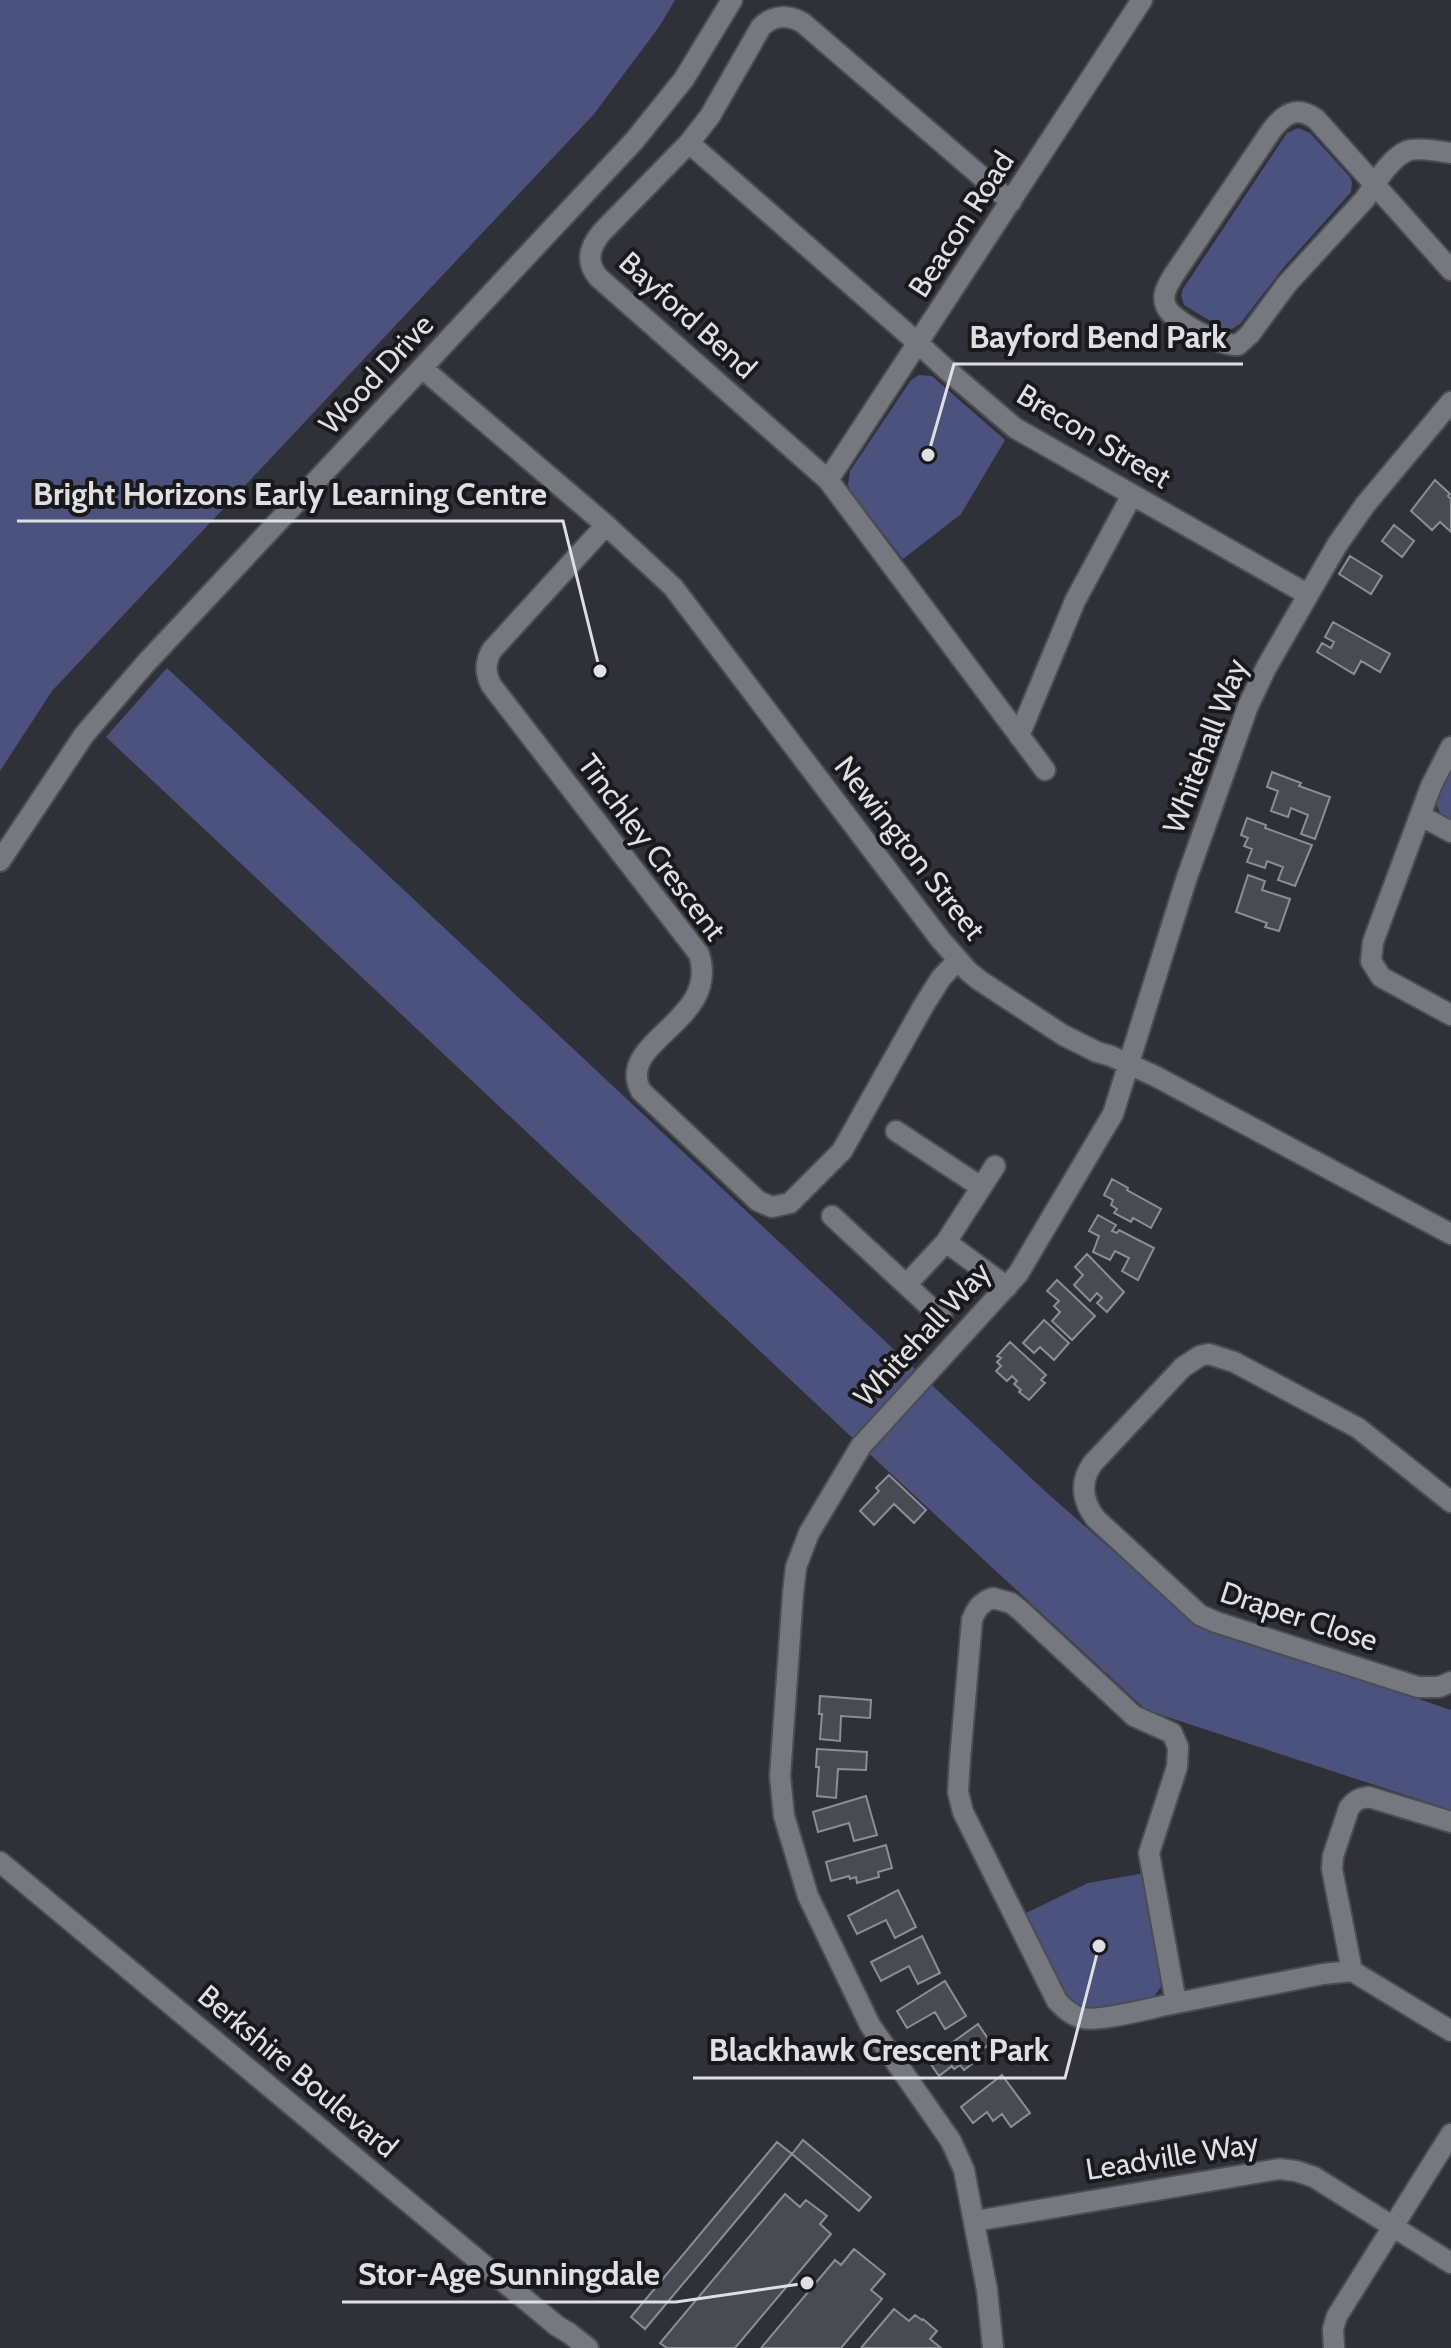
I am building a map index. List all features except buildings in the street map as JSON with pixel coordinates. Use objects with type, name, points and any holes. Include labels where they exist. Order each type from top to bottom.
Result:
[{"type":"street","name":"Wood Drive","points":[[0,861],[100,715],[652,121],[684,79],[732,0]]},
{"type":"street","name":"Beacon Road","points":[[828,480],[1142,0]]},
{"type":"street","name":"Bayford Bend","points":[[1011,202],[803,23],[788,16],[773,19],[761,27],[710,116],[689,143],[595,241],[591,250],[591,266],[598,277],[828,480],[1045,770]]},
{"type":"street","points":[[1451,153],[1407,151],[1379,175],[1374,184],[1365,199],[1287,284],[1250,334],[1238,345],[1209,337],[1169,313],[1164,296],[1167,287],[1281,118],[1299,111],[1316,119],[1374,184],[1451,270]]},
{"type":"street","name":"Brecon Street","points":[[689,143],[1015,428],[1307,594]]},
{"type":"street","name":"Newington Street","points":[[422,368],[658,571],[682,598],[958,960],[979,980],[1063,1035],[1155,1076],[1451,1234]]},
{"type":"street","name":"Whitehall Way","points":[[993,2348],[975,2221],[969,2188],[958,2155],[875,2034],[813,1910],[784,1816],[780,1776],[796,1567],[809,1533],[861,1446],[1007,1287],[1026,1261],[1113,1114],[1186,880],[1248,706],[1266,668],[1337,545],[1365,505],[1451,402]]},
{"type":"street","points":[[1019,736],[1075,601],[1132,495]]},
{"type":"street","name":"Tinchley Crescent","points":[[606,525],[492,650],[486,670],[491,685],[699,954],[703,965],[701,986],[692,1004],[639,1062],[636,1076],[641,1091],[758,1201],[772,1207],[785,1206],[842,1151],[924,1005],[941,978],[958,960]]},
{"type":"street","points":[[1451,747],[1431,786],[1373,942],[1371,961],[1381,977],[1451,1015]]},
{"type":"street","points":[[1421,816],[1451,832]]},
{"type":"street","points":[[896,1131],[981,1187]]},
{"type":"street","points":[[907,1284],[946,1242],[995,1166]]},
{"type":"street","points":[[832,1216],[942,1318]]},
{"type":"street","points":[[946,1242],[1007,1287]]},
{"type":"street","name":"Draper Close","points":[[1451,1502],[1358,1428],[1234,1362],[1209,1354],[1183,1367],[1093,1463],[1087,1471],[1083,1487],[1088,1510],[1096,1519],[1207,1619],[1418,1687],[1439,1687],[1451,1682]]},
{"type":"street","points":[[1176,2003],[1149,1853],[1177,1767],[1177,1739],[1167,1729],[1134,1716],[1011,1603],[993,1598],[985,1600],[972,1620],[958,1792],[963,1812],[1057,2001],[1065,2009],[1076,2016],[1095,2019],[1352,1971],[1451,2031]]},
{"type":"street","points":[[1352,1971],[1332,1869],[1333,1856],[1349,1808],[1354,1801],[1369,1797],[1451,1822]]},
{"type":"street","name":"Berkshire Boulevard","points":[[0,1862],[557,2326],[588,2348]]},
{"type":"street","points":[[1334,2348],[1333,2329],[1337,2316],[1451,2134]]},
{"type":"street","name":"Leadville Way","points":[[975,2221],[1279,2169],[1314,2177],[1451,2263]]},
{"type":"street","name":"Berkshire Boulevard","points":[[557,2326],[563,2340],[572,2348]]},
{"type":"shaded area","points":[[0,0],[675,0],[659,27],[594,114],[52,691],[0,771]]},
{"type":"shaded area","points":[[1298,128],[1310,133],[1350,177],[1351,192],[1284,267],[1240,324],[1232,329],[1222,328],[1184,305],[1183,289],[1287,133]]},
{"type":"shaded area","points":[[919,375],[932,376],[1005,440],[961,514],[903,559],[848,485],[850,471],[911,380]]},
{"type":"shaded area","points":[[167,668],[1047,1493],[1185,1614],[1215,1630],[1451,1710],[1451,1810],[1146,1710],[106,737]]},
{"type":"shaded area","points":[[1451,760],[1451,823],[1438,809],[1436,802],[1439,786]]},
{"type":"shaded area","points":[[1145,1873],[1163,1984],[1152,1999],[1094,2010],[1074,2004],[1064,1995],[1024,1914],[1088,1883]]},
{"type":"place","name":"Bayford Bend Park","points":[[928,455]]},
{"type":"place","name":"Bright Horizons Early Learning Centre","points":[[600,671]]},
{"type":"place","name":"Blackhawk Crescent Park","points":[[1099,1946]]},
{"type":"place","name":"Stor-Age Sunningdale","points":[[807,2283]]}]
